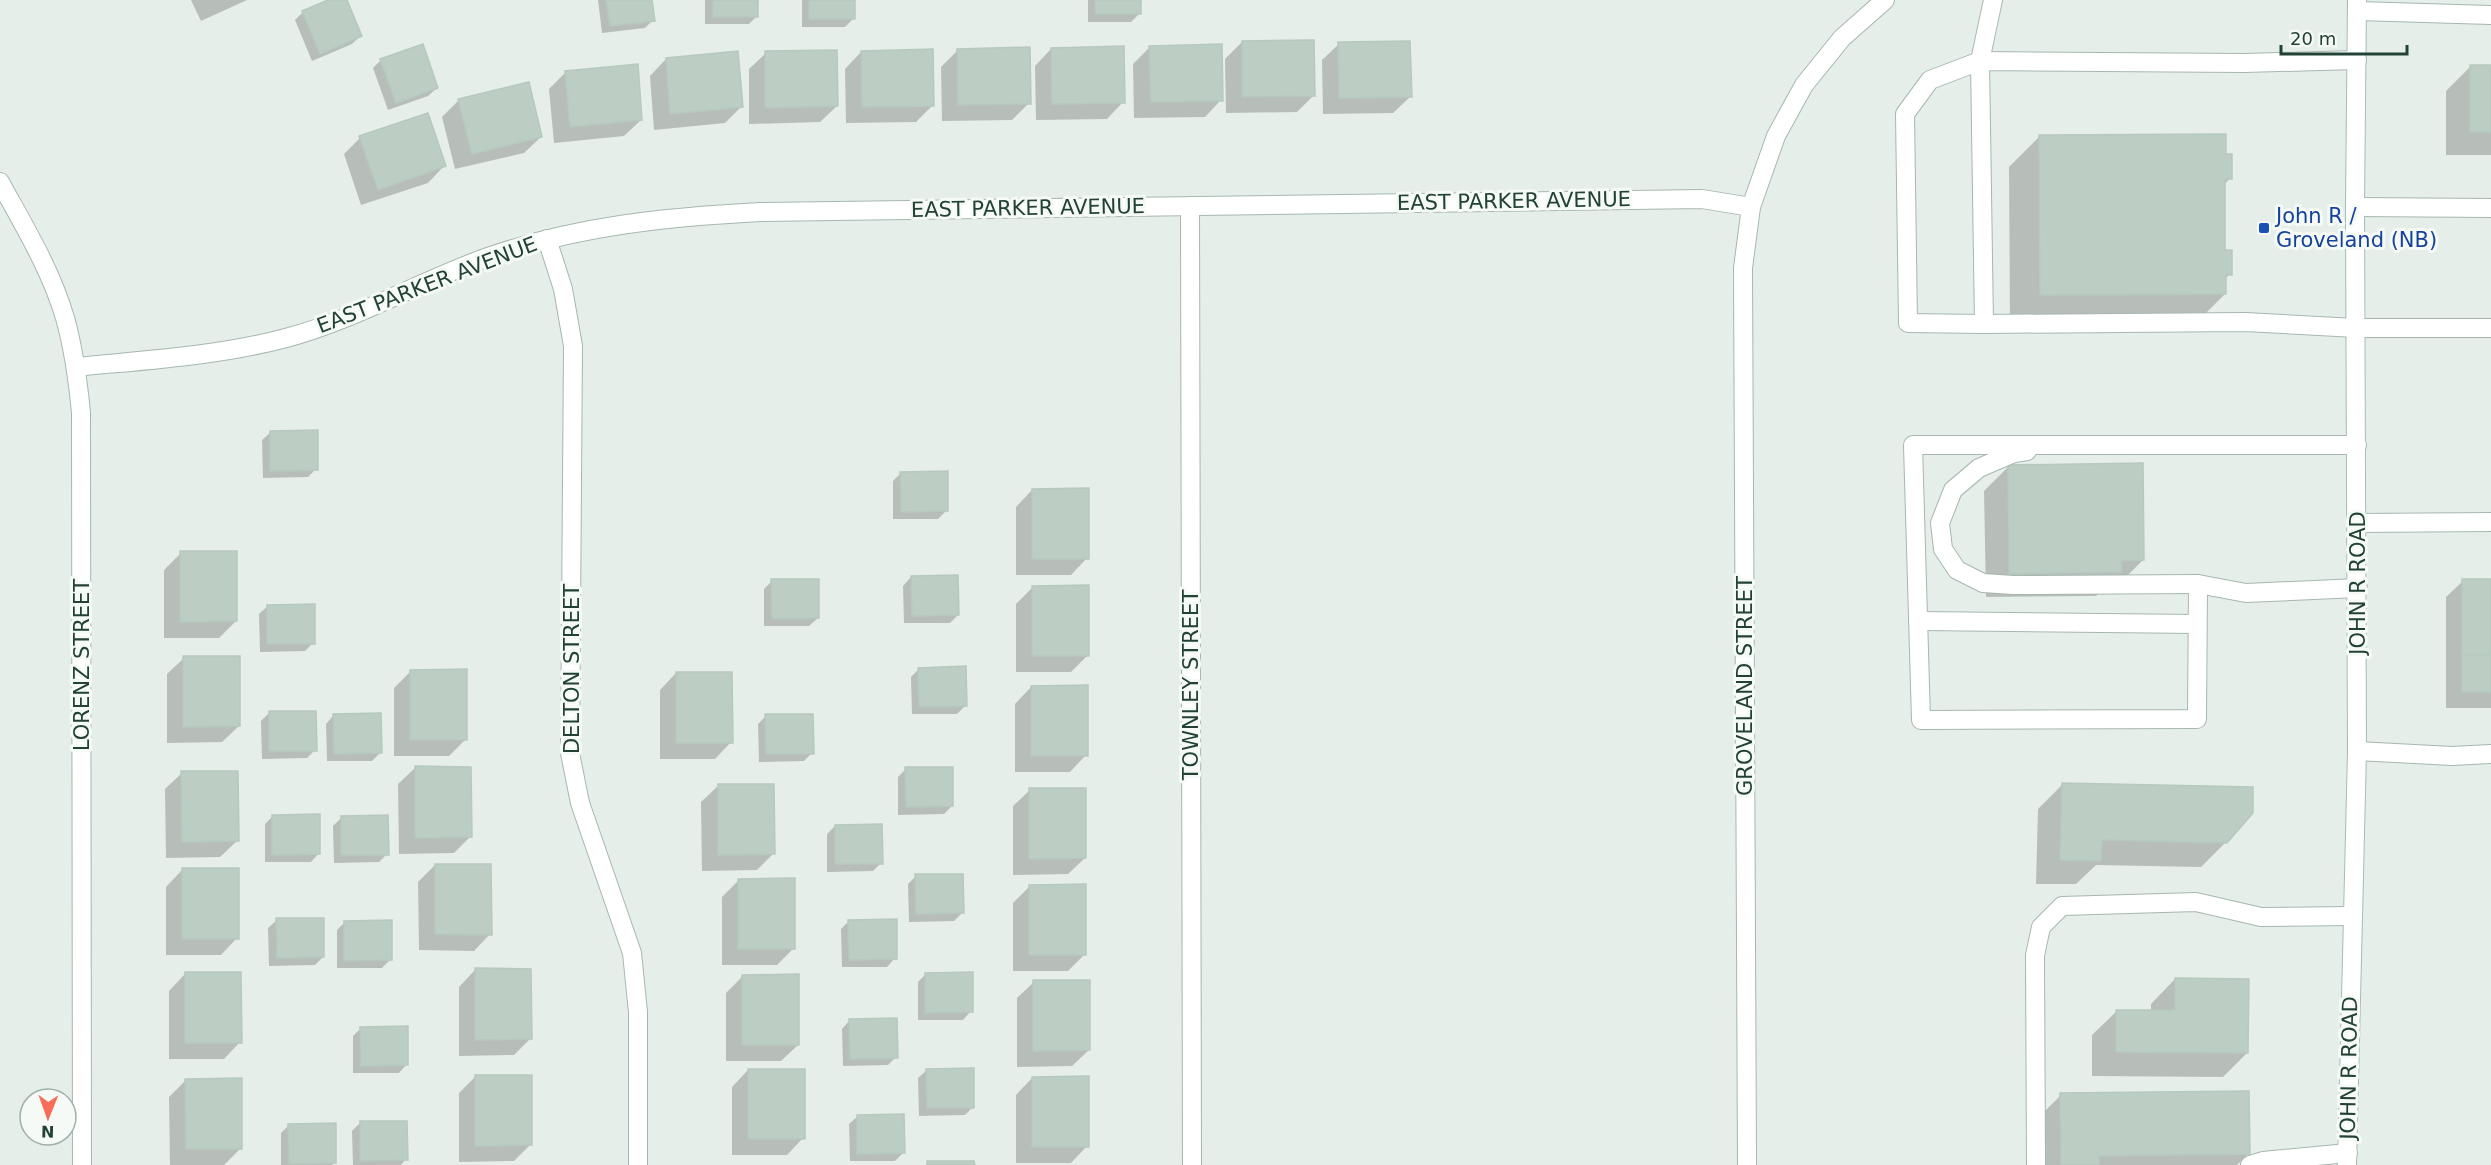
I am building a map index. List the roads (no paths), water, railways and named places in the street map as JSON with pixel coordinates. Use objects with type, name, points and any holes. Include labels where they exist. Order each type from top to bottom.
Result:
[{"type":"street","points":[[1751,207],[1776,136],[1804,85],[1842,38],[1885,0]]},
{"type":"street","points":[[1984,324],[1980,61],[1993,0]]},
{"type":"street","points":[[2358,6],[2491,15]]},
{"type":"street","name":"JOHN R ROAD","points":[[2347,1159],[2357,751],[2358,523],[2355,207],[2358,6]]},
{"type":"street","points":[[2357,60],[2244,63],[1980,61],[1930,80],[1905,114],[1908,323],[2245,322],[2356,328],[2491,328]]},
{"type":"street","name":"LORENZ STREET","points":[[0,182],[51,281],[65,318],[76,367],[81,413],[82,1165]]},
{"type":"street","name":"EAST PARKER AVENUE","points":[[76,367],[192,356],[243,349],[288,338],[338,321],[487,258],[547,239],[624,223],[663,218],[760,212],[1702,199],[1751,207]]},
{"type":"street","name":"TOWNLEY STREET","points":[[1190,206],[1192,1165]]},
{"type":"street","name":"GROVELAND STREET","points":[[1747,1165],[1743,268],[1751,207]]},
{"type":"street","points":[[2355,207],[2491,208]]},
{"type":"street","name":"DELTON STREET","points":[[547,239],[570,316],[573,346],[570,753],[580,803],[632,953],[638,1012],[638,1165]]},
{"type":"street","points":[[2198,585],[2197,719],[1921,720],[1913,445],[2357,445]]},
{"type":"street","points":[[2070,445],[2014,453],[1979,468],[1953,490],[1941,523],[1943,549],[1957,570],[1983,583],[1993,584],[2198,585],[2246,593],[2358,588]]},
{"type":"street","points":[[2358,523],[2491,522]]},
{"type":"street","points":[[1918,621],[2197,624]]},
{"type":"street","points":[[2357,751],[2452,756],[2491,754]]},
{"type":"street","points":[[2036,1165],[2035,955],[2041,927],[2062,906],[2196,902],[2261,917],[2353,916]]},
{"type":"street","points":[[2250,1165],[2263,1161],[2347,1159]]},
{"type":"place","name":"John R / Groveland (NB)","points":[[2264,228]]}]
